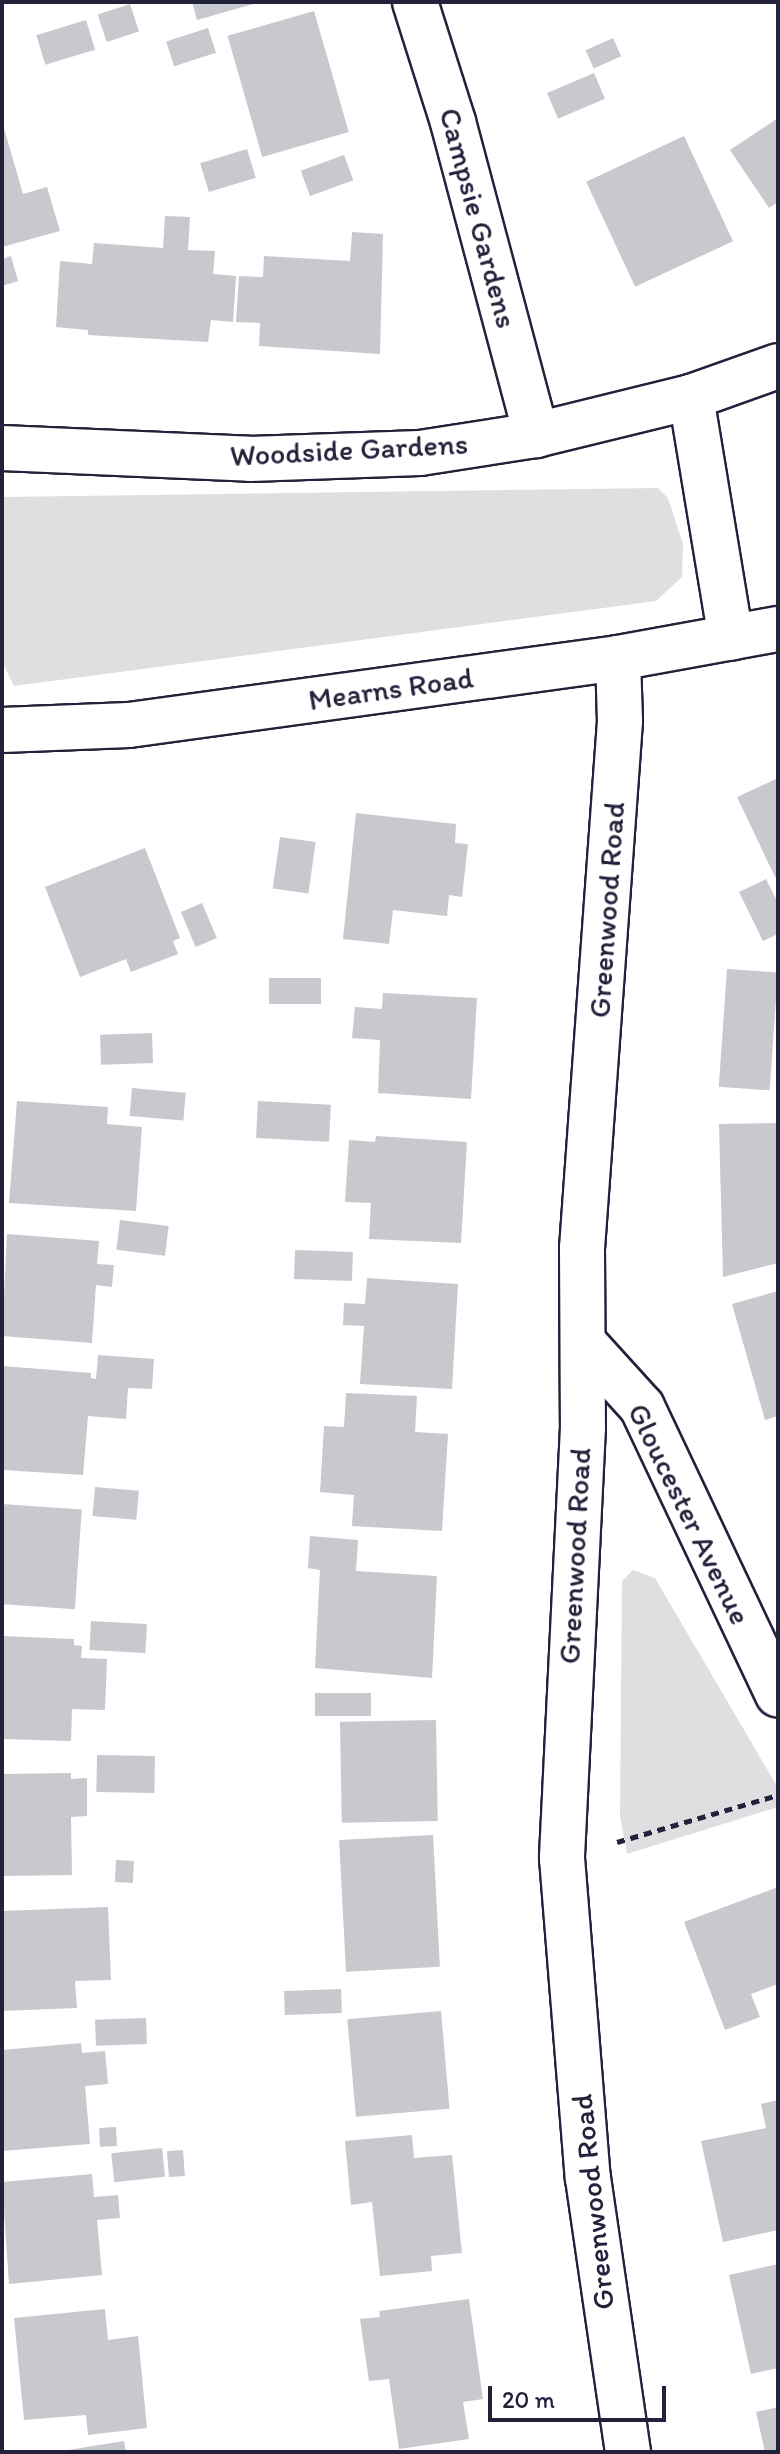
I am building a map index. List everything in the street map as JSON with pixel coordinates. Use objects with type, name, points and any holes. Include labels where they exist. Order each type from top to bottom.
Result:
[{"type":"street","name":"Campsie Gardens","points":[[415,2],[453,122],[536,435]]},
{"type":"street","name":"Woodside Gardens","points":[[2,448],[250,459],[420,453],[536,435],[777,374]]},
{"type":"street","points":[[691,397],[731,638]]},
{"type":"street","name":"Mearns Road","points":[[2,730],[129,725],[618,658],[778,629]]},
{"type":"street","name":"Greenwood Road","points":[[618,658],[620,721],[582,1248],[584,1343],[562,1858],[588,2178],[628,2452]]},
{"type":"street","name":"Gloucester Avenue","points":[[584,1343],[642,1407],[778,1695]]},
{"type":"path","points":[[562,1858],[778,1795]]},
{"type":"shaded area","points":[[658,488],[668,498],[683,544],[682,577],[656,601],[14,686],[2,662],[2,497]]},
{"type":"shaded area","points":[[633,1570],[655,1578],[778,1788],[778,1807],[627,1854],[620,1816],[622,1581]]},
{"type":"building","points":[[192,2],[257,2],[257,3],[197,20]]},
{"type":"building","points":[[130,4],[139,32],[107,42],[98,15]]},
{"type":"building","points":[[314,11],[349,132],[262,157],[227,36]]},
{"type":"building","points":[[86,20],[95,50],[45,65],[36,35]]},
{"type":"building","points":[[208,28],[216,53],[174,66],[166,42]]},
{"type":"building","points":[[613,38],[621,56],[594,68],[586,50]]},
{"type":"building","points":[[594,73],[605,99],[558,119],[547,93]]},
{"type":"building","points":[[778,118],[778,202],[769,208],[730,150]]},
{"type":"building","points":[[3,125],[23,194],[47,187],[60,231],[2,247]]},
{"type":"building","points":[[684,136],[733,241],[635,287],[586,182]]},
{"type":"building","points":[[247,149],[256,178],[209,192],[200,163]]},
{"type":"building","points":[[344,155],[353,180],[310,196],[301,171]]},
{"type":"building","points":[[165,216],[190,217],[188,250],[215,251],[213,274],[236,276],[233,322],[211,320],[208,342],[88,335],[88,330],[56,327],[60,261],[92,264],[94,243],[163,248]]},
{"type":"building","points":[[352,232],[383,234],[380,354],[259,346],[260,323],[236,322],[239,276],[263,277],[264,256],[350,261]]},
{"type":"building","points":[[11,256],[18,281],[2,286],[2,259]]},
{"type":"building","points":[[778,778],[778,875],[775,877],[737,797]]},
{"type":"building","points":[[356,813],[456,824],[455,843],[468,844],[462,897],[449,895],[447,916],[393,910],[389,944],[343,939]]},
{"type":"building","points":[[280,837],[316,842],[308,894],[273,888]]},
{"type":"building","points":[[145,848],[180,938],[173,941],[178,954],[131,972],[126,959],[80,977],[45,887]]},
{"type":"building","points":[[766,879],[778,903],[778,934],[763,941],[739,892]]},
{"type":"building","points":[[202,903],[217,938],[196,947],[181,912]]},
{"type":"building","points":[[727,969],[778,973],[770,1090],[719,1087]]},
{"type":"building","points":[[269,978],[321,978],[321,1004],[269,1004]]},
{"type":"building","points":[[383,993],[477,998],[471,1099],[378,1093],[380,1040],[352,1038],[355,1007],[382,1009]]},
{"type":"building","points":[[152,1033],[153,1063],[101,1065],[100,1035]]},
{"type":"building","points":[[132,1088],[186,1093],[183,1121],[130,1116]]},
{"type":"building","points":[[17,1101],[108,1107],[107,1124],[142,1127],[136,1211],[9,1203]]},
{"type":"building","points":[[258,1101],[331,1105],[329,1142],[256,1138]]},
{"type":"building","points":[[778,1123],[778,1263],[723,1277],[719,1124]]},
{"type":"building","points":[[376,1136],[467,1142],[461,1243],[369,1239],[371,1203],[345,1202],[349,1140],[375,1142]]},
{"type":"building","points":[[120,1220],[169,1226],[165,1256],[116,1250]]},
{"type":"building","points":[[7,1234],[99,1241],[97,1264],[114,1265],[112,1287],[96,1285],[92,1343],[2,1336]]},
{"type":"building","points":[[295,1250],[353,1252],[352,1281],[294,1279]]},
{"type":"building","points":[[367,1278],[458,1284],[452,1389],[360,1384],[364,1326],[343,1325],[344,1303],[365,1304]]},
{"type":"building","points":[[778,1291],[778,1416],[765,1420],[732,1304]]},
{"type":"building","points":[[98,1355],[154,1359],[152,1389],[128,1388],[126,1419],[88,1416],[83,1475],[2,1470],[2,1366],[91,1373],[91,1378],[96,1379]]},
{"type":"building","points":[[346,1393],[417,1396],[415,1432],[448,1434],[442,1531],[352,1526],[354,1495],[320,1492],[324,1426],[344,1427]]},
{"type":"building","points":[[95,1487],[139,1491],[136,1520],[92,1516]]},
{"type":"building","points":[[2,1504],[82,1510],[75,1609],[2,1604]]},
{"type":"building","points":[[310,1536],[358,1540],[356,1571],[437,1576],[432,1678],[315,1668],[320,1570],[308,1568]]},
{"type":"building","points":[[91,1621],[147,1624],[145,1653],[89,1650]]},
{"type":"building","points":[[2,1636],[74,1639],[74,1645],[82,1646],[81,1658],[107,1659],[105,1710],[72,1709],[71,1741],[2,1739]]},
{"type":"building","points":[[315,1693],[371,1693],[371,1716],[315,1716]]},
{"type":"building","points":[[436,1720],[438,1821],[342,1823],[340,1722]]},
{"type":"building","points":[[97,1755],[155,1756],[154,1793],[96,1792]]},
{"type":"building","points":[[71,1773],[71,1779],[87,1778],[87,1816],[71,1817],[72,1875],[2,1876],[2,1774]]},
{"type":"building","points":[[433,1835],[440,1967],[346,1972],[339,1840]]},
{"type":"building","points":[[116,1860],[134,1861],[133,1883],[115,1882]]},
{"type":"building","points":[[778,1887],[778,1984],[751,1994],[760,2017],[725,2030],[684,1922]]},
{"type":"building","points":[[108,1907],[111,1980],[75,1981],[77,2008],[2,2011],[2,1911]]},
{"type":"building","points":[[341,1989],[342,2013],[285,2015],[284,1991]]},
{"type":"building","points":[[441,2011],[450,2109],[356,2117],[347,2019]]},
{"type":"building","points":[[146,2018],[147,2044],[96,2046],[95,2020]]},
{"type":"building","points":[[81,2043],[82,2053],[105,2051],[108,2084],[85,2086],[90,2144],[2,2151],[2,2050]]},
{"type":"building","points":[[778,2100],[778,2230],[723,2242],[701,2141],[766,2128],[761,2104]]},
{"type":"building","points":[[116,2127],[117,2146],[100,2147],[99,2128]]},
{"type":"building","points":[[412,2135],[414,2158],[452,2155],[462,2253],[431,2256],[432,2271],[380,2276],[372,2202],[351,2205],[345,2141]]},
{"type":"building","points":[[162,2148],[165,2177],[114,2182],[111,2153]]},
{"type":"building","points":[[183,2150],[185,2176],[169,2177],[167,2151]]},
{"type":"building","points":[[92,2174],[94,2197],[118,2195],[120,2218],[97,2220],[102,2275],[9,2284],[2,2182]]},
{"type":"building","points":[[778,2264],[778,2368],[751,2374],[729,2275]]},
{"type":"building","points":[[469,2299],[483,2399],[463,2402],[469,2439],[399,2449],[389,2379],[369,2381],[360,2319],[380,2317],[379,2311]]},
{"type":"building","points":[[105,2309],[108,2340],[138,2336],[147,2428],[88,2435],[86,2415],[24,2420],[14,2318]]},
{"type":"building","points":[[778,2407],[778,2452],[765,2452],[756,2412]]},
{"type":"building","points":[[124,2441],[126,2452],[68,2452],[68,2450]]}]
